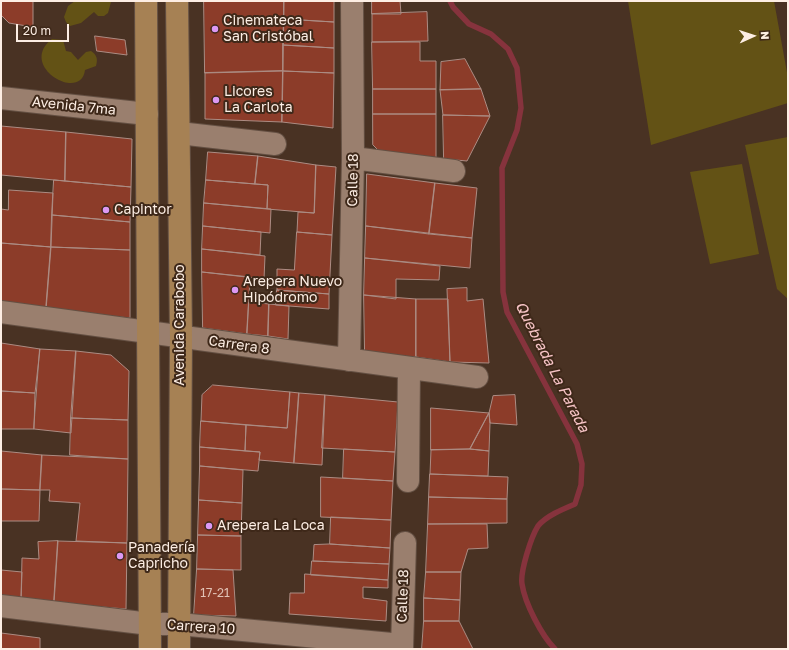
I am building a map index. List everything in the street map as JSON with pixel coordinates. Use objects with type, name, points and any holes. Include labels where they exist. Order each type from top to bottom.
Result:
[{"type":"main road","points":[[146,1],[150,649]]},
{"type":"main road","name":"Avenida Carabobo","points":[[177,1],[181,337],[179,649]]},
{"type":"main road","points":[[147,114],[178,92]]},
{"type":"street","name":"Calle 18","points":[[350,360],[353,158],[352,1]]},
{"type":"street","name":"Avenida 7ma","points":[[1,98],[147,114]]},
{"type":"street","points":[[179,133],[275,144]]},
{"type":"street","points":[[353,158],[454,171]]},
{"type":"street","name":"Carrera 8","points":[[1,312],[147,330],[181,337],[477,377]]},
{"type":"street","points":[[408,481],[409,368]]},
{"type":"street","name":"Calle 18","points":[[402,647],[405,543]]},
{"type":"street","name":"Carrera 10","points":[[1,606],[150,624],[179,624],[402,647]]},
{"type":"shaded area","points":[[75,1],[111,2],[108,13],[104,16],[98,16],[94,12],[81,23],[70,26],[64,17],[68,6]]},
{"type":"shaded area","points":[[628,1],[774,1],[788,78],[788,103],[651,145]]},
{"type":"shaded area","points":[[52,39],[63,40],[66,51],[71,52],[78,60],[86,52],[91,51],[96,57],[96,66],[85,70],[81,79],[73,83],[64,82],[54,77],[46,69],[42,60],[43,49]]},
{"type":"shaded area","points":[[788,137],[788,299],[777,289],[745,145]]},
{"type":"shaded area","points":[[742,164],[759,254],[710,264],[690,172]]},
{"type":"building","points":[[1,1],[33,1],[33,27],[9,23],[1,15]]},
{"type":"building","points":[[204,1],[284,1],[283,71],[205,73]]},
{"type":"building","points":[[284,1],[334,1],[334,22],[284,19]]},
{"type":"building","points":[[372,1],[400,1],[401,14],[372,14]]},
{"type":"building","points":[[427,12],[428,41],[372,42],[372,14]]},
{"type":"building","points":[[284,19],[334,22],[334,48],[283,45]]},
{"type":"building","points":[[95,36],[125,40],[127,55],[97,51]]},
{"type":"building","points":[[372,42],[420,42],[420,61],[436,61],[436,89],[373,89]]},
{"type":"building","points":[[283,45],[334,48],[334,73],[283,71]]},
{"type":"building","points":[[465,59],[481,89],[440,90],[441,62]]},
{"type":"building","points":[[283,71],[282,122],[205,119],[205,73]]},
{"type":"building","points":[[283,71],[334,73],[333,128],[282,122]]},
{"type":"building","points":[[373,89],[436,89],[436,114],[373,114]]},
{"type":"building","points":[[481,89],[490,116],[443,115],[440,90]]},
{"type":"building","points":[[373,114],[436,114],[436,158],[380,152],[373,145]]},
{"type":"building","points":[[443,115],[490,116],[467,161],[444,159]]},
{"type":"building","points":[[1,126],[66,132],[65,181],[1,175]]},
{"type":"building","points":[[66,132],[132,139],[131,187],[65,181]]},
{"type":"building","points":[[208,152],[258,156],[255,184],[206,180]]},
{"type":"building","points":[[258,156],[316,165],[314,213],[267,209],[268,185],[255,184]]},
{"type":"building","points":[[316,165],[336,167],[332,235],[297,232],[298,212],[314,213]]},
{"type":"building","points":[[367,174],[435,183],[429,234],[366,226]]},
{"type":"building","points":[[54,180],[131,187],[130,222],[52,215]]},
{"type":"building","points":[[206,180],[268,185],[267,209],[204,203]]},
{"type":"building","points":[[435,183],[477,188],[472,238],[429,234]]},
{"type":"building","points":[[9,190],[53,193],[51,247],[1,243],[1,209],[8,210]]},
{"type":"building","points":[[204,203],[271,209],[270,233],[203,226]]},
{"type":"building","points":[[52,215],[130,222],[130,250],[51,247]]},
{"type":"building","points":[[203,226],[261,232],[260,255],[202,249]]},
{"type":"building","points":[[366,226],[472,238],[470,268],[365,258]]},
{"type":"building","points":[[297,232],[332,235],[329,294],[277,290],[277,269],[294,270]]},
{"type":"building","points":[[1,243],[51,247],[46,310],[1,303]]},
{"type":"building","points":[[51,247],[130,250],[130,318],[46,310]]},
{"type":"building","points":[[202,249],[265,256],[264,279],[202,272]]},
{"type":"building","points":[[365,258],[440,266],[439,280],[396,279],[396,299],[364,295]]},
{"type":"building","points":[[202,272],[250,277],[247,334],[203,328]]},
{"type":"building","points":[[467,288],[467,301],[483,299],[489,363],[450,362],[447,289]]},
{"type":"building","points":[[277,290],[329,294],[329,309],[276,305]]},
{"type":"building","points":[[364,295],[416,299],[416,357],[365,354]]},
{"type":"building","points":[[416,299],[448,299],[450,362],[416,357]]},
{"type":"building","points":[[249,302],[269,304],[268,336],[247,334]]},
{"type":"building","points":[[269,304],[289,306],[288,339],[268,336]]},
{"type":"building","points":[[1,343],[40,349],[35,393],[1,391]]},
{"type":"building","points":[[40,349],[76,351],[71,433],[34,429]]},
{"type":"building","points":[[76,351],[111,355],[129,371],[128,420],[71,418]]},
{"type":"building","points":[[213,385],[290,392],[287,428],[201,421],[202,395]]},
{"type":"building","points":[[1,391],[35,393],[34,429],[1,429]]},
{"type":"building","points":[[290,392],[299,393],[294,463],[259,460],[260,452],[245,451],[246,425],[287,428]]},
{"type":"building","points":[[299,393],[325,395],[322,465],[294,463]]},
{"type":"building","points":[[325,395],[398,402],[395,452],[322,448]]},
{"type":"building","points":[[515,395],[517,425],[490,423],[489,413],[493,396]]},
{"type":"building","points":[[431,408],[489,413],[470,449],[431,450]]},
{"type":"building","points":[[489,413],[489,451],[470,449]]},
{"type":"building","points":[[71,418],[128,420],[128,459],[70,455]]},
{"type":"building","points":[[201,421],[246,425],[245,451],[200,447]]},
{"type":"building","points":[[200,447],[260,452],[258,471],[200,466]]},
{"type":"building","points":[[344,449],[395,452],[393,481],[343,478]]},
{"type":"building","points":[[470,449],[489,451],[488,476],[430,474],[431,450]]},
{"type":"building","points":[[1,451],[42,455],[40,490],[1,489]]},
{"type":"building","points":[[42,455],[128,459],[127,543],[76,541],[80,503],[49,501],[50,490],[40,490]]},
{"type":"building","points":[[200,466],[243,470],[242,503],[199,500]]},
{"type":"building","points":[[430,474],[508,477],[507,499],[429,497]]},
{"type":"building","points":[[321,477],[393,481],[391,520],[321,517]]},
{"type":"building","points":[[1,489],[40,490],[39,521],[1,521]]},
{"type":"building","points":[[429,497],[507,499],[507,523],[428,524]]},
{"type":"building","points":[[199,500],[242,503],[241,536],[198,535]]},
{"type":"building","points":[[331,517],[391,520],[390,548],[330,544]]},
{"type":"building","points":[[428,524],[487,524],[488,548],[468,549],[461,572],[426,572]]},
{"type":"building","points":[[198,535],[241,536],[241,570],[197,569]]},
{"type":"building","points":[[58,541],[127,543],[126,609],[54,603]]},
{"type":"building","points":[[58,541],[54,603],[21,600],[22,558],[39,559],[38,542]]},
{"type":"building","points":[[330,544],[390,548],[389,564],[313,561],[314,545]]},
{"type":"building","points":[[312,561],[389,564],[388,580],[311,575]]},
{"type":"building","points":[[197,569],[233,570],[236,616],[194,615]]},
{"type":"building","points":[[1,570],[22,572],[21,600],[1,597]]},
{"type":"building","points":[[426,572],[461,572],[460,600],[424,598]]},
{"type":"building","points":[[305,574],[388,580],[388,588],[363,587],[363,598],[387,601],[386,621],[289,614],[290,593],[304,593]]},
{"type":"building","points":[[424,598],[460,600],[459,621],[424,621]]},
{"type":"building","points":[[424,621],[459,621],[473,649],[422,649]]},
{"type":"building","points":[[1,633],[40,638],[40,649],[1,649]]},
{"type":"waterway","name":"Quebrada La Parada","points":[[450,1],[453,7],[469,24],[491,34],[508,49],[517,68],[521,108],[517,130],[502,168],[503,292],[507,312],[577,444],[582,464],[581,485],[575,504],[541,522],[535,531],[524,563],[522,584],[530,610],[545,636],[555,649]]},
{"type":"place","name":"Cinemateca San Cristóbal","points":[[215,29]]},
{"type":"place","name":"Licores La Carlota","points":[[216,100]]},
{"type":"place","name":"Capintor","points":[[106,210]]},
{"type":"place","name":"Arepera Nuevo Hipódromo","points":[[235,290]]},
{"type":"place","name":"Arepera La Loca","points":[[209,526]]},
{"type":"place","name":"Panadería Capricho","points":[[120,556]]}]
